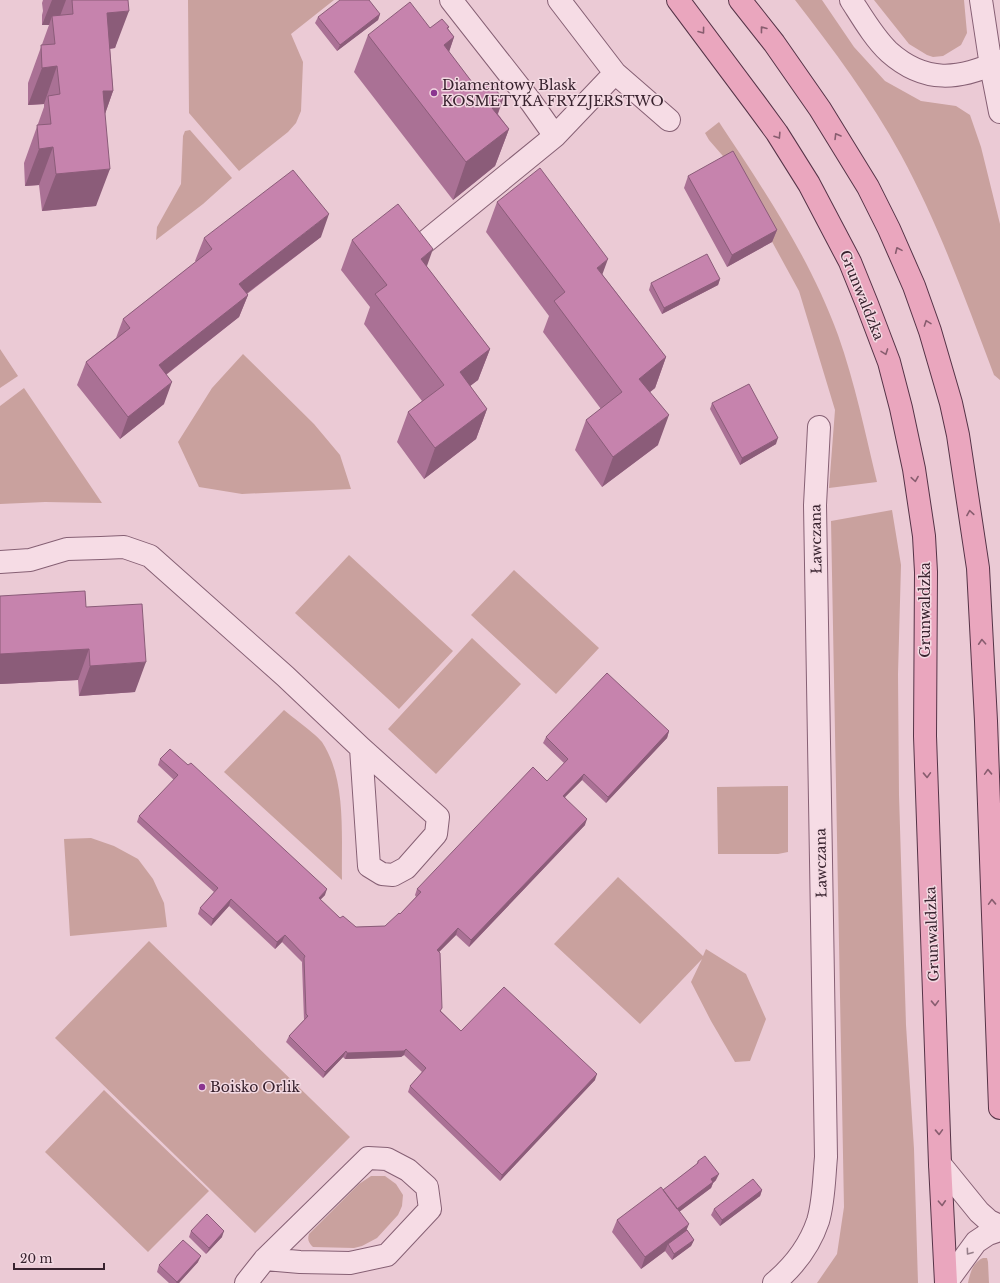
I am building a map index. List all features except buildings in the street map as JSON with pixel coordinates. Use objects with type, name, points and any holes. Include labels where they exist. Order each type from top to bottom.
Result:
[{"type":"main road","name":"Grunwaldzka","points":[[678,0],[760,109],[809,184],[850,262],[889,362],[914,468],[924,536],[926,572],[925,736],[940,1164],[946,1283]]},
{"type":"main road","points":[[740,0],[774,44],[820,109],[868,187],[889,229],[914,286],[930,331],[951,403],[958,435],[978,568],[1000,1108]]},
{"type":"street","points":[[451,0],[531,102],[555,136]]},
{"type":"street","points":[[559,0],[616,73],[669,120]]},
{"type":"street","points":[[850,0],[888,51],[904,63],[922,72],[933,76],[947,76],[974,71],[995,63]]},
{"type":"street","points":[[981,0],[995,63],[1000,112]]},
{"type":"street","points":[[425,242],[555,136],[616,73]]},
{"type":"street","name":"Ławczana","points":[[774,1283],[783,1276],[798,1259],[818,1222],[822,1201],[826,1157],[815,505],[819,427]]},
{"type":"street","points":[[0,562],[30,560],[67,549],[124,547],[150,556],[285,676],[361,748],[438,817],[436,834],[406,868],[393,874],[382,874],[369,866],[361,748]]},
{"type":"street","points":[[246,1283],[265,1259],[368,1158],[387,1159],[408,1170],[427,1187],[430,1209],[387,1256],[350,1262],[300,1262],[265,1259]]},
{"type":"street","points":[[940,1164],[979,1212],[989,1221],[1000,1226]]},
{"type":"street","points":[[946,1283],[976,1242],[988,1234],[1000,1230]]},
{"type":"shaded area","points":[[188,0],[334,0],[291,34],[303,62],[301,111],[296,123],[288,132],[239,171],[189,113]]},
{"type":"shaded area","points":[[795,0],[822,0],[854,47],[885,81],[921,101],[956,106],[970,115],[981,147],[1000,224],[1000,380],[994,375],[940,236],[928,208],[901,155],[877,114],[851,75]]},
{"type":"shaded area","points":[[874,0],[964,0],[967,33],[961,45],[943,56],[933,57],[927,55],[909,44]]},
{"type":"shaded area","points":[[719,122],[785,225],[827,307],[850,371],[877,482],[829,488],[835,410],[799,291],[729,163],[709,140],[705,133]]},
{"type":"shaded area","points":[[190,130],[232,178],[203,204],[156,240],[157,227],[181,184],[183,136],[185,131]]},
{"type":"shaded area","points":[[0,349],[18,376],[0,388]]},
{"type":"shaded area","points":[[243,354],[314,424],[340,455],[351,489],[242,494],[199,487],[178,442],[212,388]]},
{"type":"shaded area","points":[[24,388],[102,503],[45,502],[0,504],[0,406]]},
{"type":"shaded area","points":[[892,510],[901,565],[898,674],[899,795],[906,1025],[914,1149],[918,1283],[817,1283],[837,1254],[844,1207],[831,521]]},
{"type":"shaded area","points":[[349,555],[453,651],[399,709],[295,613]]},
{"type":"shaded area","points":[[514,570],[599,648],[556,694],[471,615]]},
{"type":"shaded area","points":[[472,638],[521,684],[436,774],[388,729]]},
{"type":"shaded area","points":[[284,710],[310,730],[322,742],[336,773],[341,809],[342,880],[224,772]]},
{"type":"shaded area","points":[[788,786],[788,852],[778,854],[718,854],[717,787]]},
{"type":"shaded area","points":[[91,838],[114,846],[138,859],[153,879],[164,903],[167,927],[70,936],[64,839]]},
{"type":"shaded area","points":[[618,877],[703,956],[706,949],[746,974],[766,1019],[750,1061],[735,1062],[711,1021],[691,982],[702,959],[640,1024],[554,944]]},
{"type":"shaded area","name":"Boisko Orlik","points":[[149,941],[350,1137],[255,1233],[55,1038]]},
{"type":"shaded area","points":[[104,1090],[209,1191],[148,1252],[45,1152]]},
{"type":"shaded area","points":[[371,1176],[385,1176],[396,1184],[403,1195],[402,1206],[398,1215],[377,1238],[362,1246],[354,1248],[313,1247],[308,1238],[309,1234],[359,1184]]},
{"type":"shaded area","points":[[983,1258],[987,1258],[988,1262],[989,1283],[968,1283],[974,1265]]},
{"type":"place","name":"Diamentowy Blask KOSMETYKA FRYZJERSTWO","points":[[434,93]]},
{"type":"place","name":"Boisko Orlik","points":[[202,1087]]}]
